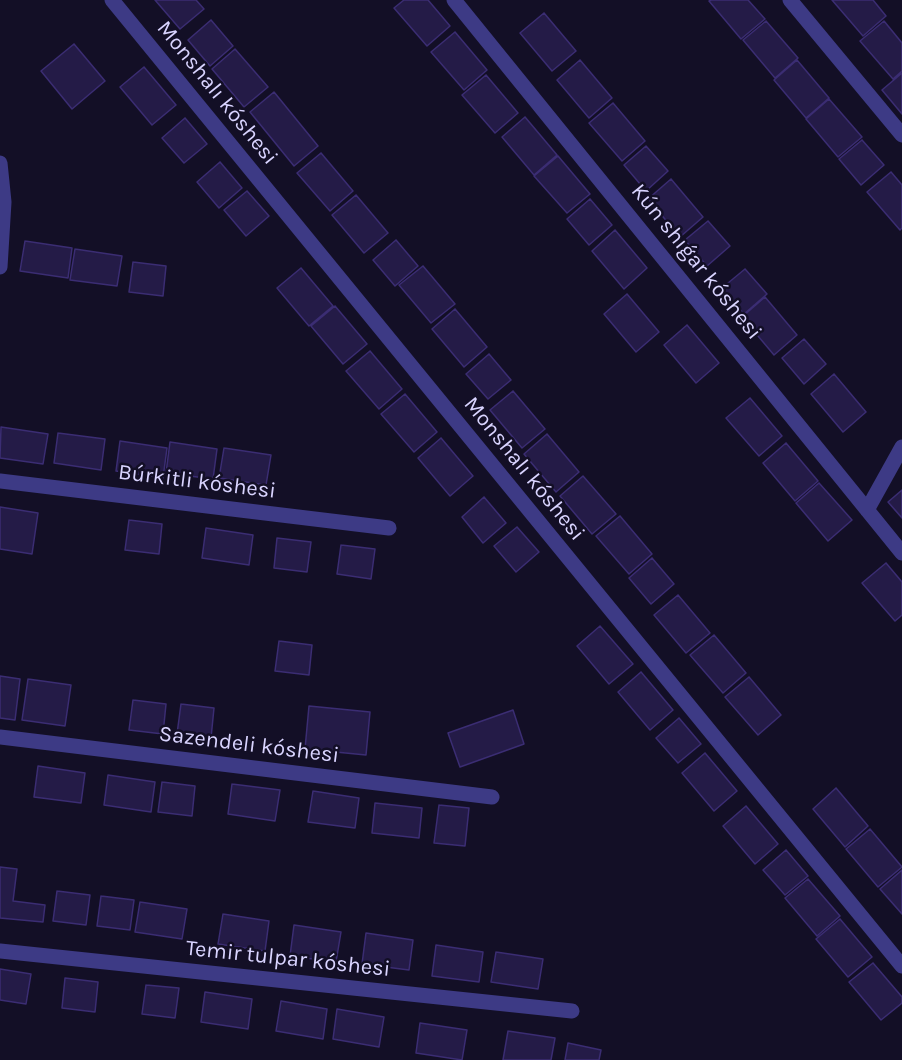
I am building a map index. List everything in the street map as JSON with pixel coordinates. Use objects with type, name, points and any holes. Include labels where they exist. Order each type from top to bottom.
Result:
[{"type":"street","name":"Monshalı kóshesi","points":[[112,0],[902,966]]},
{"type":"street","name":"Kún shıǵar kóshesi","points":[[454,0],[902,553]]},
{"type":"street","points":[[790,0],[902,135]]},
{"type":"street","points":[[0,163],[4,202],[0,267]]},
{"type":"street","points":[[867,510],[902,447]]},
{"type":"street","name":"Búrkitli kóshesi","points":[[0,481],[389,528]]},
{"type":"street","name":"Sazendeli kóshesi","points":[[0,737],[492,797]]},
{"type":"street","name":"Temir tulpar kóshesi","points":[[0,951],[572,1011]]},
{"type":"building","points":[[155,0],[196,0],[204,9],[180,29]]},
{"type":"building","points":[[404,0],[428,0],[450,26],[427,46],[394,8]]},
{"type":"building","points":[[748,0],[765,19],[741,39],[709,1]]},
{"type":"building","points":[[832,0],[873,0],[886,16],[863,36]]},
{"type":"building","points":[[544,13],[576,51],[552,71],[520,33]]},
{"type":"building","points":[[211,20],[233,46],[210,66],[188,40]]},
{"type":"building","points":[[766,21],[798,58],[775,78],[743,40]]},
{"type":"building","points":[[884,21],[902,43],[902,71],[893,79],[860,41]]},
{"type":"building","points":[[455,32],[487,70],[464,90],[431,52]]},
{"type":"building","points":[[74,44],[105,81],[72,109],[41,71]]},
{"type":"building","points":[[235,49],[268,87],[244,107],[212,69]]},
{"type":"building","points":[[580,60],[612,98],[589,118],[557,80]]},
{"type":"building","points":[[797,60],[829,98],[806,118],[774,80]]},
{"type":"building","points":[[144,67],[176,105],[152,125],[120,87]]},
{"type":"building","points":[[902,73],[902,114],[882,90]]},
{"type":"building","points":[[486,75],[518,113],[495,133],[462,95]]},
{"type":"building","points":[[274,92],[318,146],[294,166],[250,112]]},
{"type":"building","points":[[829,99],[862,137],[838,157],[806,119]]},
{"type":"building","points":[[613,103],[645,141],[622,161],[589,123]]},
{"type":"building","points":[[525,117],[557,155],[534,175],[502,137]]},
{"type":"building","points":[[185,118],[207,144],[184,163],[162,138]]},
{"type":"building","points":[[862,140],[884,165],[861,185],[839,159]]},
{"type":"building","points":[[646,146],[668,171],[646,191],[624,165]]},
{"type":"building","points":[[321,153],[353,191],[330,211],[297,173]]},
{"type":"building","points":[[558,156],[590,194],[567,213],[534,176]]},
{"type":"building","points":[[220,162],[242,188],[219,208],[197,182]]},
{"type":"building","points":[[891,172],[902,185],[902,228],[900,230],[867,192]]},
{"type":"building","points":[[671,179],[703,217],[680,237],[648,199]]},
{"type":"building","points":[[247,191],[269,216],[246,236],[224,210]]},
{"type":"building","points":[[356,195],[388,233],[364,253],[332,215]]},
{"type":"building","points":[[590,199],[612,225],[589,245],[567,219]]},
{"type":"building","points":[[708,221],[730,246],[707,266],[685,240]]},
{"type":"building","points":[[615,230],[647,268],[624,289],[592,251]]},
{"type":"building","points":[[396,240],[418,266],[395,286],[373,260]]},
{"type":"building","points":[[25,241],[72,248],[68,278],[20,271]]},
{"type":"building","points":[[75,249],[122,256],[117,286],[70,280]]},
{"type":"building","points":[[133,262],[166,266],[163,296],[129,292]]},
{"type":"building","points":[[423,266],[455,304],[431,323],[399,285]]},
{"type":"building","points":[[301,268],[333,306],[309,326],[277,288]]},
{"type":"building","points":[[745,269],[767,294],[744,314],[722,288]]},
{"type":"building","points":[[627,294],[659,332],[636,352],[604,314]]},
{"type":"building","points":[[765,297],[797,335],[774,355],[742,317]]},
{"type":"building","points":[[335,306],[367,344],[343,364],[311,326]]},
{"type":"building","points":[[455,309],[487,347],[464,367],[432,329]]},
{"type":"building","points":[[687,325],[719,363],[696,383],[664,345]]},
{"type":"building","points":[[804,339],[826,364],[804,384],[782,358]]},
{"type":"building","points":[[370,351],[402,389],[379,409],[346,371]]},
{"type":"building","points":[[489,354],[511,380],[488,399],[466,374]]},
{"type":"building","points":[[834,374],[866,412],[843,432],[811,394]]},
{"type":"building","points":[[513,391],[545,429],[522,448],[490,410]]},
{"type":"building","points":[[405,394],[437,432],[414,452],[381,414]]},
{"type":"building","points":[[750,398],[782,436],[759,456],[726,418]]},
{"type":"building","points":[[1,427],[48,434],[43,464],[0,458]]},
{"type":"building","points":[[58,433],[105,439],[101,470],[54,463]]},
{"type":"building","points":[[547,434],[579,472],[556,492],[524,454]]},
{"type":"building","points":[[441,438],[473,476],[450,496],[418,458]]},
{"type":"building","points":[[120,441],[167,448],[163,478],[116,471]]},
{"type":"building","points":[[170,442],[217,449],[213,479],[166,473]]},
{"type":"building","points":[[786,443],[818,481],[795,501],[763,463]]},
{"type":"building","points":[[224,448],[271,455],[266,485],[219,478]]},
{"type":"building","points":[[583,476],[616,514],[592,534],[560,496]]},
{"type":"building","points":[[819,483],[852,520],[828,541],[796,503]]},
{"type":"building","points":[[902,490],[902,518],[888,502]]},
{"type":"building","points":[[484,497],[506,523],[483,543],[462,517]]},
{"type":"building","points":[[0,507],[38,513],[32,554],[0,549]]},
{"type":"building","points":[[620,516],[652,554],[629,574],[596,536]]},
{"type":"building","points":[[129,520],[162,524],[159,554],[125,550]]},
{"type":"building","points":[[517,527],[539,552],[516,572],[494,546]]},
{"type":"building","points":[[206,528],[253,535],[249,565],[202,558]]},
{"type":"building","points":[[277,538],[311,542],[307,572],[274,568]]},
{"type":"building","points":[[341,545],[375,549],[371,579],[337,574]]},
{"type":"building","points":[[652,558],[674,584],[651,604],[629,578]]},
{"type":"building","points":[[886,563],[902,582],[902,615],[895,621],[862,583]]},
{"type":"building","points":[[678,595],[710,633],[686,653],[654,615]]},
{"type":"building","points":[[600,626],[633,664],[609,684],[577,646]]},
{"type":"building","points":[[714,635],[746,673],[723,693],[690,655]]},
{"type":"building","points":[[279,641],[312,645],[309,675],[275,671]]},
{"type":"building","points":[[641,672],[673,710],[650,730],[618,692]]},
{"type":"building","points":[[0,676],[20,679],[15,720],[0,718]]},
{"type":"building","points":[[749,677],[781,715],[758,735],[725,697]]},
{"type":"building","points":[[28,679],[71,685],[65,726],[22,720]]},
{"type":"building","points":[[133,700],[166,704],[163,734],[129,730]]},
{"type":"building","points":[[181,704],[214,708],[211,738],[177,734]]},
{"type":"building","points":[[309,706],[370,712],[366,755],[305,749]]},
{"type":"building","points":[[513,710],[524,744],[460,767],[448,733]]},
{"type":"building","points":[[679,718],[701,744],[678,763],[656,738]]},
{"type":"building","points":[[705,753],[737,791],[714,811],[682,773]]},
{"type":"building","points":[[38,766],[85,773],[81,803],[34,797]]},
{"type":"building","points":[[108,775],[155,782],[151,812],[104,805]]},
{"type":"building","points":[[162,782],[195,786],[192,816],[158,812]]},
{"type":"building","points":[[232,784],[280,790],[275,821],[228,814]]},
{"type":"building","points":[[836,788],[868,826],[845,847],[813,809]]},
{"type":"building","points":[[313,791],[359,798],[355,828],[308,822]]},
{"type":"building","points":[[375,803],[422,808],[419,838],[372,833]]},
{"type":"building","points":[[439,805],[469,808],[465,846],[434,843]]},
{"type":"building","points":[[746,806],[778,844],[755,864],[723,826]]},
{"type":"building","points":[[870,829],[902,867],[878,887],[846,849]]},
{"type":"building","points":[[786,850],[808,876],[785,895],[763,870]]},
{"type":"building","points":[[0,867],[17,869],[13,901],[45,905],[43,922],[0,918]]},
{"type":"building","points":[[902,870],[902,914],[880,889]]},
{"type":"building","points":[[808,879],[840,916],[817,936],[785,898]]},
{"type":"building","points":[[57,891],[90,895],[86,925],[53,921]]},
{"type":"building","points":[[101,896],[134,900],[130,930],[97,926]]},
{"type":"building","points":[[140,902],[187,909],[182,939],[135,932]]},
{"type":"building","points":[[223,914],[269,921],[265,951],[218,944]]},
{"type":"building","points":[[840,919],[872,957],[848,977],[816,939]]},
{"type":"building","points":[[294,925],[341,932],[336,962],[290,956]]},
{"type":"building","points":[[366,933],[413,940],[409,970],[362,964]]},
{"type":"building","points":[[436,945],[483,952],[479,982],[432,976]]},
{"type":"building","points":[[496,952],[543,959],[538,989],[491,982]]},
{"type":"building","points":[[873,963],[902,997],[902,1003],[881,1020],[849,982]]},
{"type":"building","points":[[0,969],[31,974],[26,1004],[0,1000]]},
{"type":"building","points":[[65,978],[98,982],[95,1012],[62,1008]]},
{"type":"building","points":[[146,985],[179,988],[175,1018],[142,1014]]},
{"type":"building","points":[[205,992],[252,999],[248,1029],[201,1022]]},
{"type":"building","points":[[281,1001],[327,1009],[323,1039],[276,1031]]},
{"type":"building","points":[[337,1009],[384,1017],[379,1047],[333,1039]]},
{"type":"building","points":[[420,1023],[467,1030],[462,1060],[416,1053]]},
{"type":"building","points":[[508,1031],[555,1038],[551,1060],[503,1060]]},
{"type":"building","points":[[568,1043],[601,1050],[599,1060],[565,1060]]}]
